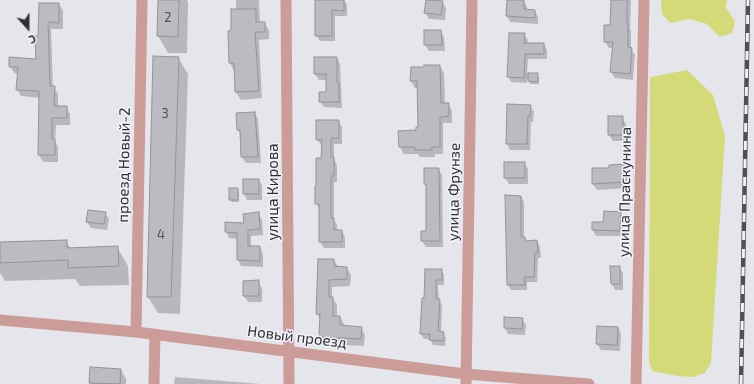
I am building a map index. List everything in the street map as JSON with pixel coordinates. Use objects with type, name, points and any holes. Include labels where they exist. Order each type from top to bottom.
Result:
[{"type":"street","name":"проезд Новый-2","points":[[136,332],[142,0]]},
{"type":"street","name":"улица Кирова","points":[[286,0],[289,384]]},
{"type":"street","name":"улица Фрунзе","points":[[465,379],[472,0]]},
{"type":"street","name":"улица Праскунина","points":[[636,384],[644,0]]},
{"type":"street","name":"Новый проезд","points":[[0,320],[155,334],[289,351],[465,379],[589,384]]},
{"type":"street","points":[[154,384],[155,334]]},
{"type":"green space","points":[[661,0],[727,0],[726,8],[735,21],[732,33],[720,37],[707,24],[690,19],[670,23],[662,14]]},
{"type":"green space","points":[[687,70],[713,95],[725,136],[711,363],[705,373],[693,377],[652,371],[649,361],[650,77]]},
{"type":"building","points":[[158,0],[179,0],[178,37],[157,36]]},
{"type":"building","points":[[315,0],[344,0],[344,11],[332,10],[332,36],[315,36]]},
{"type":"building","points":[[426,0],[443,1],[441,15],[424,13]]},
{"type":"building","points":[[507,0],[524,0],[524,9],[535,10],[535,18],[506,16]]},
{"type":"building","points":[[611,0],[627,0],[628,47],[632,48],[630,74],[610,72],[613,42],[604,42],[604,25],[610,25]]},
{"type":"building","points":[[39,3],[59,3],[59,23],[48,22],[50,86],[55,86],[54,106],[67,106],[67,118],[52,118],[52,139],[55,139],[55,155],[38,155],[39,91],[16,90],[18,67],[9,67],[9,57],[36,59],[35,36],[38,36]]},
{"type":"building","points":[[231,9],[256,9],[256,22],[265,22],[265,32],[255,32],[259,91],[235,92],[234,63],[229,63],[228,31],[231,30]]},
{"type":"building","points":[[424,30],[441,30],[442,45],[424,45]]},
{"type":"building","points":[[509,33],[525,33],[524,43],[544,43],[544,54],[525,54],[524,78],[507,77]]},
{"type":"building","points":[[153,56],[179,57],[171,297],[147,297]]},
{"type":"building","points":[[314,57],[337,57],[339,102],[319,102],[319,92],[326,92],[326,74],[314,74]]},
{"type":"building","points":[[424,65],[440,65],[441,103],[449,103],[449,116],[440,117],[440,147],[432,147],[432,150],[415,150],[415,147],[399,147],[398,131],[416,130],[416,127],[418,127],[417,81],[410,81],[411,67],[424,67]]},
{"type":"building","points":[[528,73],[538,73],[538,82],[528,81]]},
{"type":"building","points":[[507,104],[531,105],[530,116],[528,116],[527,144],[506,144]]},
{"type":"building","points":[[255,112],[258,157],[241,157],[240,130],[237,130],[236,113]]},
{"type":"building","points":[[608,116],[623,116],[623,135],[608,135]]},
{"type":"building","points":[[316,120],[339,120],[339,138],[331,138],[331,157],[334,157],[334,176],[331,176],[331,218],[334,218],[334,230],[342,230],[342,242],[319,242],[319,204],[315,204],[315,186],[316,158],[321,158],[322,140],[316,140]]},
{"type":"building","points":[[504,162],[525,162],[525,178],[504,178]]},
{"type":"building","points":[[624,164],[625,182],[592,184],[592,168],[609,168],[609,165]]},
{"type":"building","points":[[424,168],[439,168],[440,241],[421,241],[421,231],[426,231],[426,184],[424,184]]},
{"type":"building","points":[[243,179],[259,179],[259,194],[243,194]]},
{"type":"building","points":[[229,188],[238,188],[238,200],[229,200]]},
{"type":"building","points":[[505,195],[521,196],[521,237],[525,237],[526,241],[537,240],[538,253],[535,253],[534,277],[524,277],[525,285],[507,285]]},
{"type":"building","points":[[88,210],[106,212],[104,224],[86,222]]},
{"type":"building","points":[[604,211],[621,212],[620,231],[592,230],[592,222],[603,222]]},
{"type":"building","points":[[259,212],[260,229],[248,230],[248,246],[260,246],[260,261],[237,260],[237,233],[225,232],[225,222],[244,223],[243,214]]},
{"type":"building","points":[[67,240],[67,248],[118,246],[119,266],[68,268],[68,260],[0,263],[0,242]]},
{"type":"building","points":[[318,259],[334,259],[334,266],[347,267],[347,279],[329,280],[329,297],[333,297],[333,316],[340,316],[340,325],[362,327],[361,339],[319,337],[320,314],[316,314]]},
{"type":"building","points":[[610,266],[620,266],[620,284],[611,284]]},
{"type":"building","points":[[425,269],[442,269],[442,280],[436,280],[436,299],[440,299],[438,331],[444,332],[443,341],[429,340],[430,334],[420,334],[422,298],[424,298]]},
{"type":"building","points":[[259,280],[259,296],[243,296],[243,281]]},
{"type":"building","points":[[504,317],[523,318],[522,329],[504,328]]},
{"type":"building","points":[[597,326],[618,327],[617,345],[596,344]]},
{"type":"building","points":[[90,367],[121,369],[120,384],[89,383]]},
{"type":"railway","points":[[741,384],[748,0]]}]
